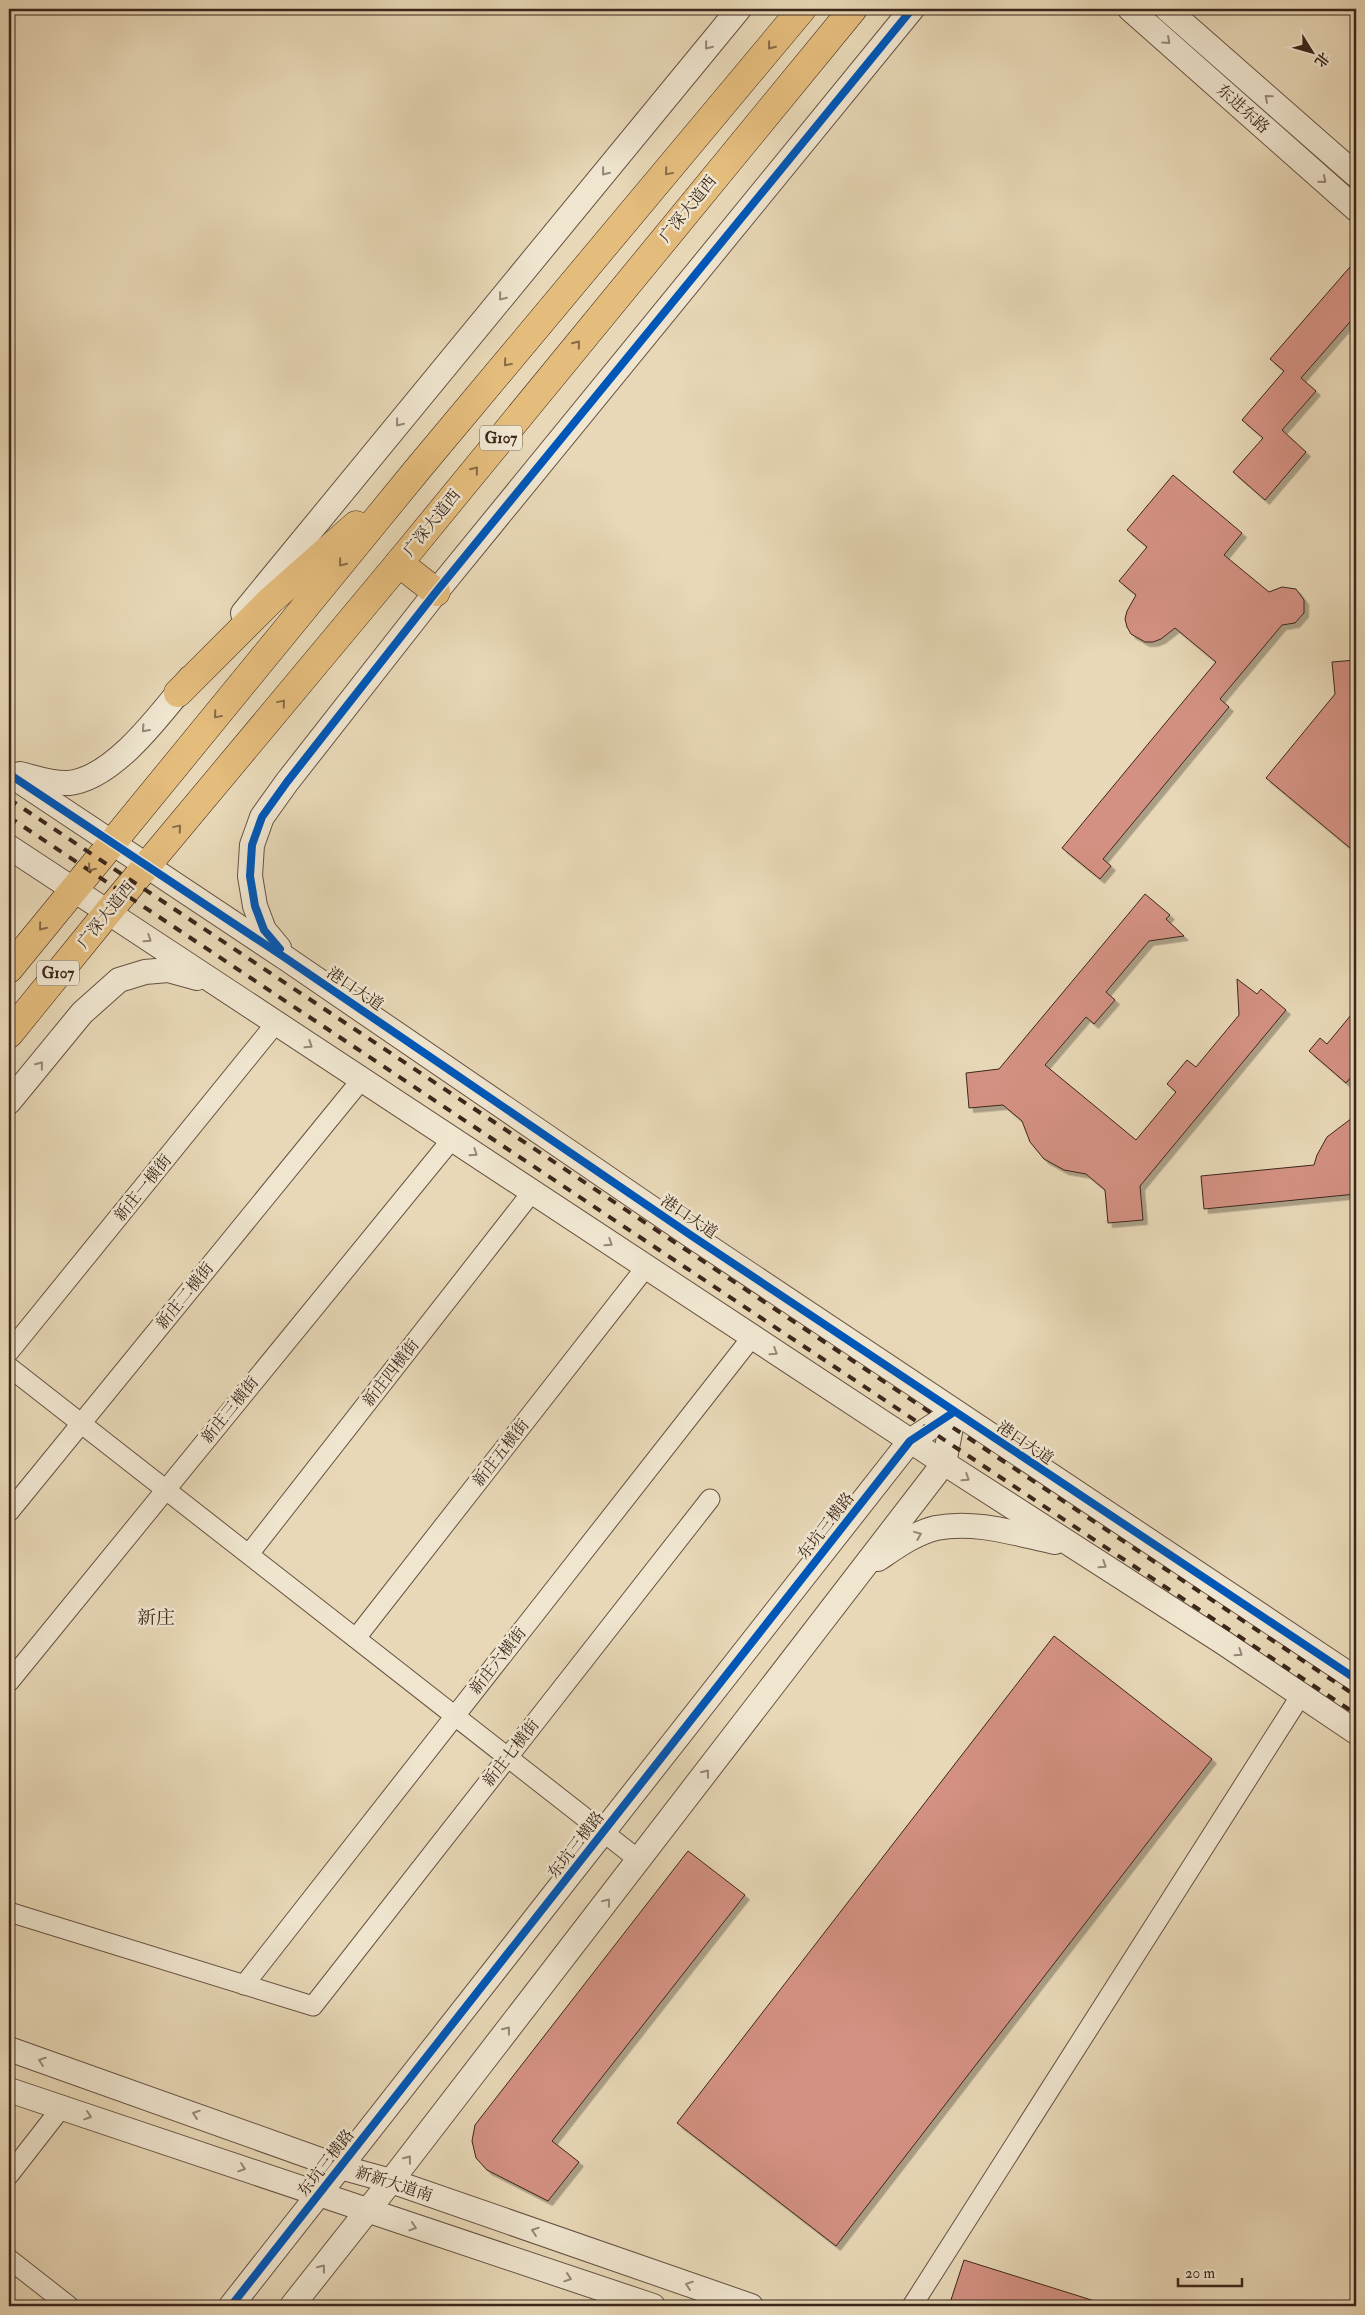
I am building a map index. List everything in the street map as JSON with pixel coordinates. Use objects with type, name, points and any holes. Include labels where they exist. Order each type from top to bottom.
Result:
[{"type":"highway","name":"G107","points":[[9,969],[417,470],[802,9]]},
{"type":"highway","name":"广深大道西","points":[[9,1034],[108,912],[399,563],[853,9]]},
{"type":"highway","points":[[178,693],[270,601],[417,470]]},
{"type":"highway","points":[[399,563],[436,592]]},
{"type":"street","points":[[9,772],[50,782],[69,783],[93,776],[112,764],[178,693],[739,9]]},
{"type":"street","points":[[287,959],[264,930],[255,906],[250,876],[252,846],[262,818],[286,782],[436,592],[912,9]]},
{"type":"street","name":"东进东路","points":[[1130,9],[1356,209]]},
{"type":"street","name":"东进东路","points":[[1166,9],[1356,175]]},
{"type":"street","name":"港口大道","points":[[9,772],[287,959],[692,1236],[1356,1679]]},
{"type":"street","points":[[9,847],[910,1442],[1356,1732]]},
{"type":"street","points":[[9,1102],[82,1013],[120,980],[145,972],[168,970],[188,975],[224,989]]},
{"type":"street","name":"新庄一横街","points":[[9,1352],[276,1023]]},
{"type":"street","name":"新庄二横街","points":[[9,1512],[362,1080]]},
{"type":"street","name":"新庄三横街","points":[[9,1682],[452,1139]]},
{"type":"street","name":"新庄四横街","points":[[249,1554],[532,1192]]},
{"type":"street","name":"新庄五横街","points":[[356,1638],[646,1268]]},
{"type":"street","name":"新庄六横街","points":[[244,1985],[752,1337]]},
{"type":"street","points":[[9,1367],[82,1422],[639,1860]]},
{"type":"street","points":[[292,2306],[391,2181],[944,1463],[954,1412]]},
{"type":"street","name":"东坑三横路","points":[[231,2306],[910,1442],[954,1412]]},
{"type":"street","name":"新庄七横街","points":[[244,1985],[312,2006],[710,1500]]},
{"type":"street","points":[[862,1570],[907,1540],[935,1528],[954,1526],[989,1528],[1071,1545]]},
{"type":"street","points":[[912,2306],[1301,1695]]},
{"type":"street","points":[[9,1912],[244,1985]]},
{"type":"street","name":"新新大道南","points":[[9,2049],[340,2166],[391,2181],[751,2306]]},
{"type":"street","name":"新新大道南","points":[[9,2090],[367,2211],[620,2302],[653,2306]]},
{"type":"street","points":[[9,2175],[62,2108]]},
{"type":"street","points":[[9,2259],[69,2306]]},
{"type":"building","points":[[1356,260],[1356,315],[1301,378],[1316,391],[1282,430],[1306,452],[1265,500],[1233,472],[1263,438],[1242,420],[1284,371],[1270,359]]},
{"type":"building","points":[[1173,475],[1242,533],[1224,555],[1269,592],[1282,587],[1296,589],[1304,600],[1304,613],[1295,623],[1282,625],[1220,699],[1229,707],[1103,859],[1111,866],[1100,879],[1062,848],[1216,662],[1175,628],[1161,639],[1145,642],[1131,634],[1125,619],[1127,611],[1136,595],[1119,581],[1147,547],[1127,530]]},
{"type":"building","points":[[1356,660],[1356,853],[1266,778],[1335,694],[1332,662]]},
{"type":"building","points":[[1145,894],[1170,915],[1166,919],[1184,936],[1149,941],[1106,992],[1115,1000],[1094,1024],[1086,1017],[1045,1065],[1136,1140],[1176,1092],[1167,1084],[1187,1060],[1196,1067],[1239,1015],[1237,979],[1257,994],[1261,989],[1286,1010],[1140,1186],[1143,1220],[1108,1223],[1105,1190],[1086,1174],[1064,1170],[1044,1159],[1030,1142],[1022,1121],[1003,1105],[969,1108],[966,1073],[999,1069]]},
{"type":"building","points":[[1356,1009],[1356,1071],[1346,1083],[1309,1051],[1320,1038],[1327,1044]]},
{"type":"building","points":[[1356,1115],[1356,1194],[1204,1209],[1201,1176],[1314,1165],[1327,1137]]},
{"type":"building","points":[[1054,1636],[1212,1759],[836,2246],[677,2123]]},
{"type":"building","points":[[688,1851],[745,1895],[552,2141],[579,2162],[548,2201],[487,2170],[476,2158],[472,2141],[475,2125]]},
{"type":"building","points":[[964,2260],[1101,2303],[1101,2306],[949,2306]]},
{"type":"railway","points":[[9,799],[1356,1696]]},
{"type":"railway","points":[[9,817],[1356,1714]]},
{"type":"cycle path","points":[[280,949],[264,930],[255,906],[250,876],[252,845],[262,817],[287,782],[436,592],[912,9]]},
{"type":"cycle path","points":[[9,774],[287,959],[692,1236],[1356,1679]]},
{"type":"cycle path","points":[[231,2306],[910,1441],[954,1412]]},
{"type":"district","name":"新庄","points":[[156,1618]]}]
